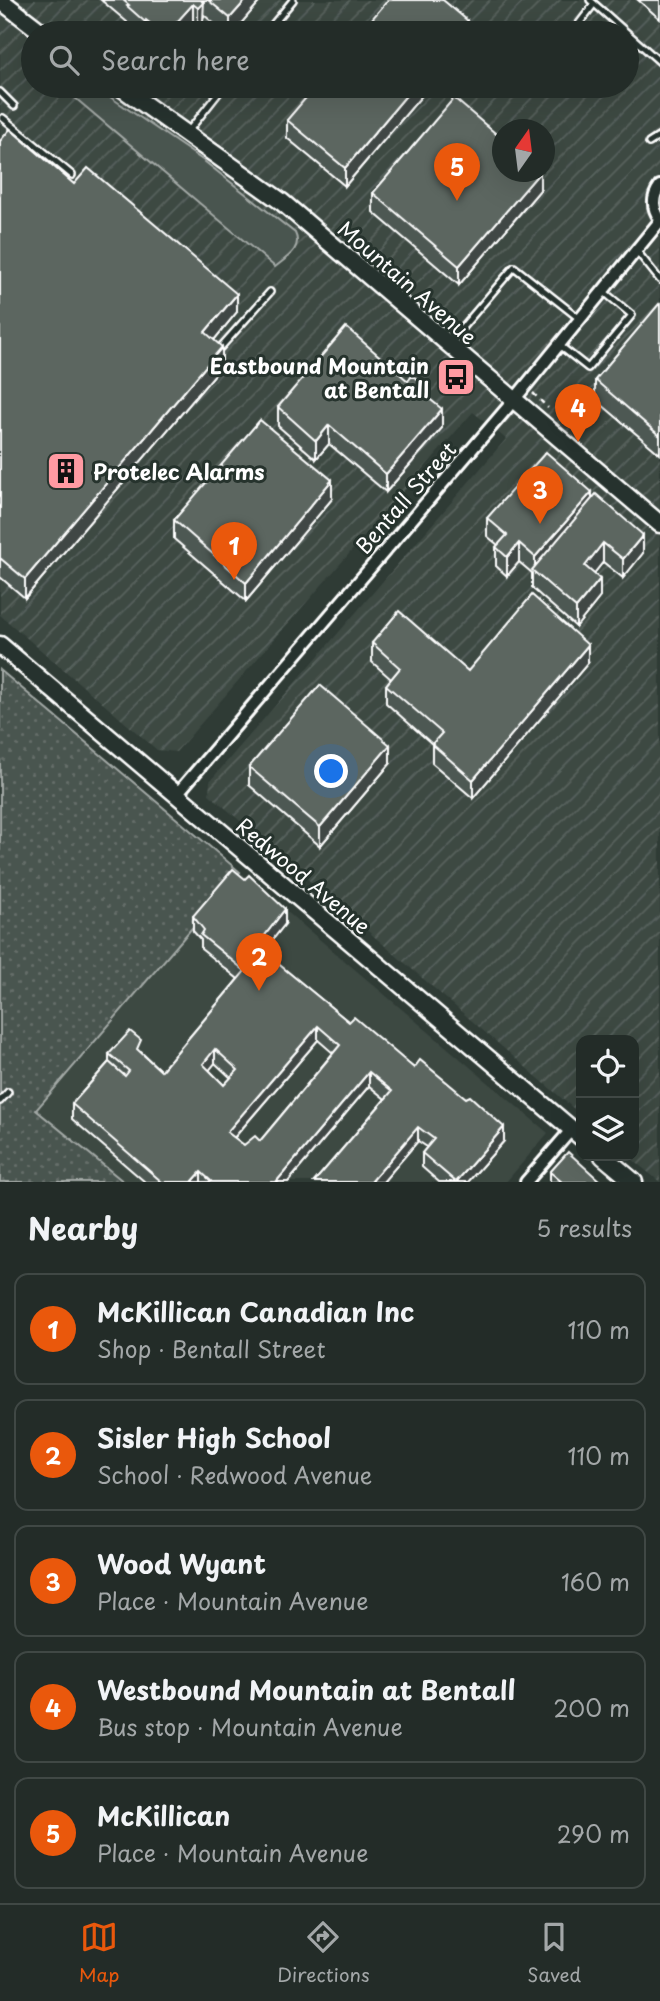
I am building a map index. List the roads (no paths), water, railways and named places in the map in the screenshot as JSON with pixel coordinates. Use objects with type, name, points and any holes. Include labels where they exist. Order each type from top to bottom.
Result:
[{"type":"street","points":[[0,0],[27,21]]},
{"type":"street","name":"Mountain Avenue","points":[[135,98],[282,202],[660,524]]},
{"type":"street","name":"Bentall Street","points":[[176,795],[514,400],[660,220],[653,203],[660,186]]},
{"type":"street","name":"Redwood Avenue","points":[[0,645],[576,1132]]},
{"type":"street","points":[[526,1182],[576,1134]]},
{"type":"street","points":[[609,1161],[634,1182]]},
{"type":"lane","points":[[275,21],[292,0]]},
{"type":"lane","points":[[580,21],[592,2],[614,21]]},
{"type":"lane","points":[[639,43],[660,62]]},
{"type":"lane","points":[[1,95],[14,106]]},
{"type":"lane","points":[[186,134],[214,98]]},
{"type":"lane","points":[[3,118],[72,175]]},
{"type":"lane","points":[[649,143],[660,136]]},
{"type":"lane","points":[[636,250],[660,280]]},
{"type":"lane","points":[[448,344],[513,267],[580,319]]},
{"type":"lane","points":[[559,345],[588,368],[632,315],[603,290]]},
{"type":"lane","points":[[220,348],[270,292]]},
{"type":"lane","points":[[0,1101],[8,1092]]},
{"type":"place","name":"McKillican","points":[[457,201]]},
{"type":"place","name":"Eastbound Mountain at Bentall","points":[[456,377]]},
{"type":"place","name":"Westbound Mountain at Bentall","points":[[578,442]]},
{"type":"place","name":"Protelec Alarms","points":[[66,471]]},
{"type":"place","name":"Wood Wyant","points":[[540,524]]},
{"type":"place","name":"McKillican Canadian Inc","points":[[234,580]]},
{"type":"place","name":"Sisler High School","points":[[259,991]]}]
